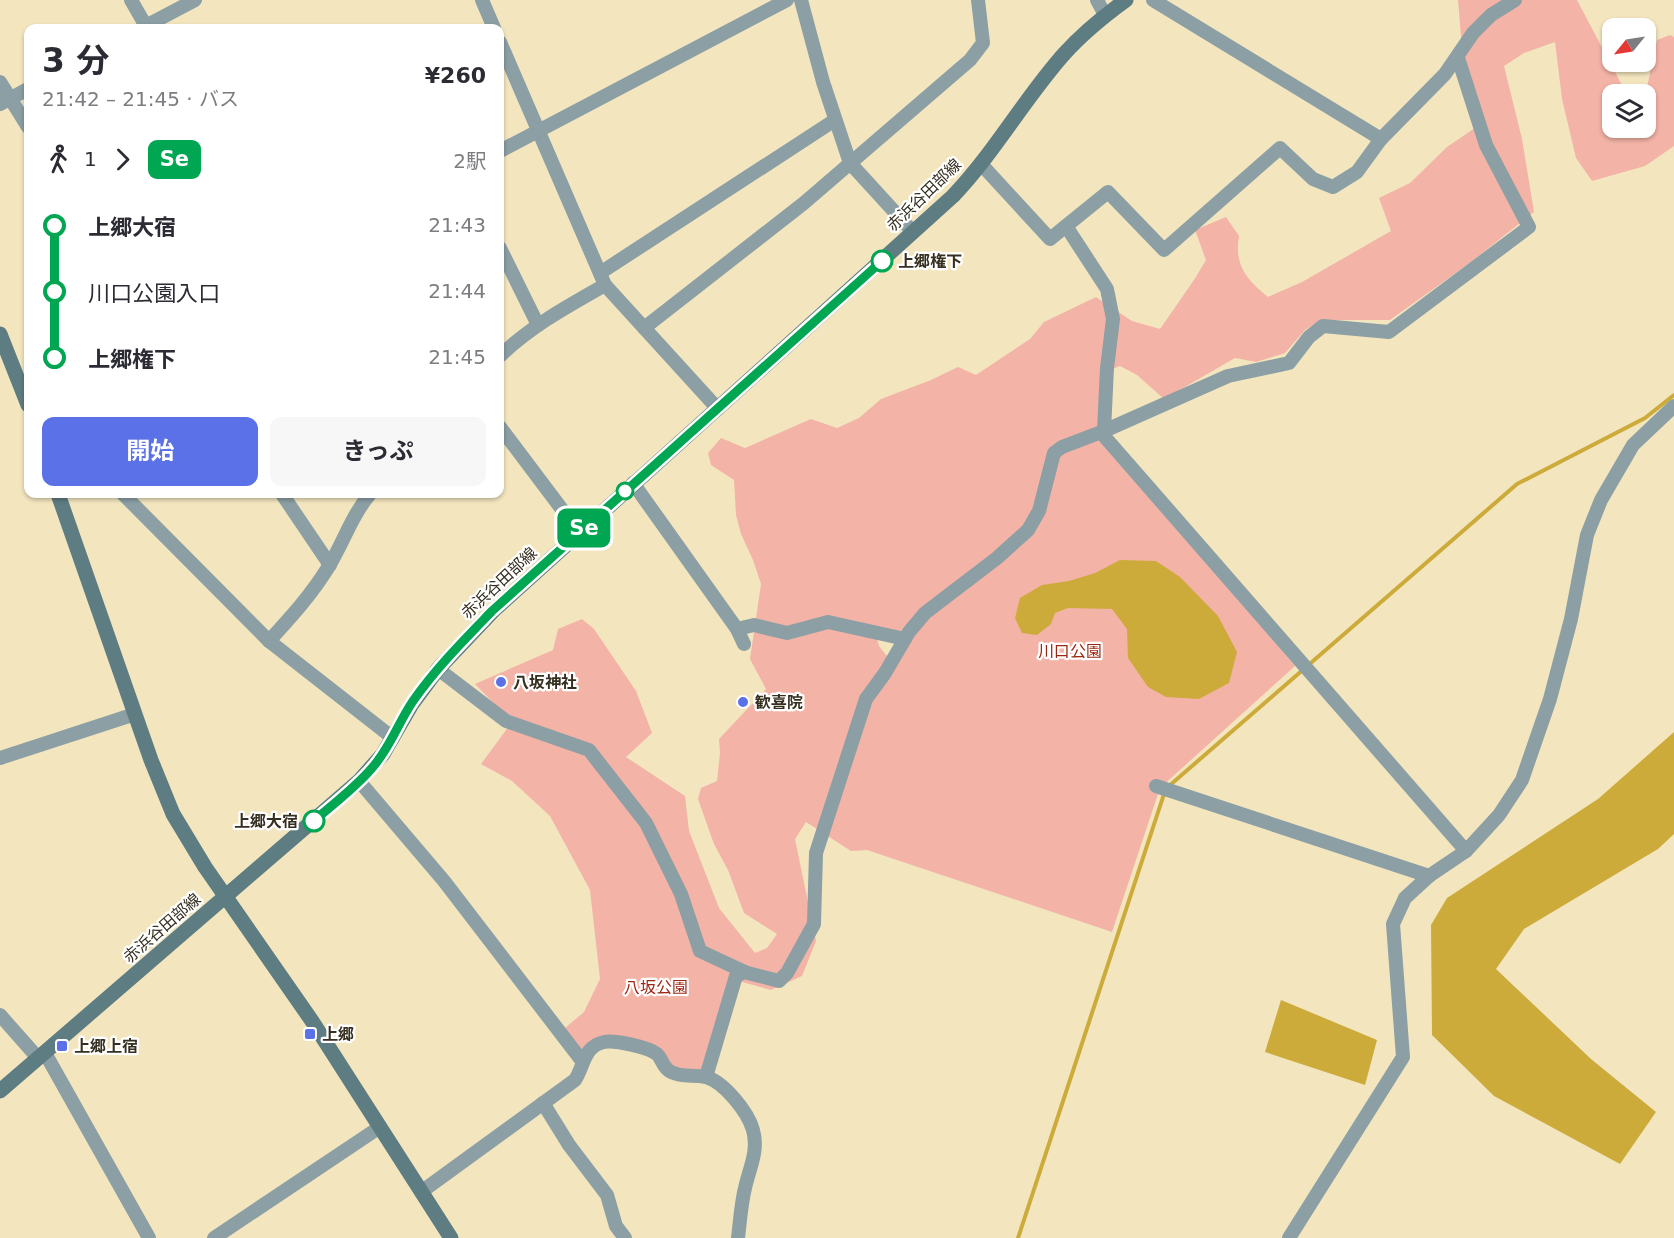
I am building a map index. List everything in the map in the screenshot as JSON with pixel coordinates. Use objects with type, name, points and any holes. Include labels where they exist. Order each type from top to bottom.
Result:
[{"type":"main road","name":"赤浜谷田部線","points":[[0,1090],[359,781],[384,754],[412,704],[438,669],[492,611],[953,196],[981,164],[1063,55],[1105,15],[1126,0]]},
{"type":"main road","points":[[0,334],[24,395]]},
{"type":"main road","points":[[59,498],[150,760],[173,814],[205,867],[307,1013],[451,1238]]},
{"type":"street","points":[[131,0],[143,24]]},
{"type":"street","points":[[152,24],[195,0]]},
{"type":"street","points":[[482,0],[492,24]]},
{"type":"street","points":[[504,149],[787,0]]},
{"type":"street","points":[[801,0],[823,82],[850,163],[914,232]]},
{"type":"street","points":[[644,328],[804,203],[970,60],[983,43],[978,0]]},
{"type":"street","points":[[1097,0],[1105,15]]},
{"type":"street","points":[[1153,0],[1381,139]]},
{"type":"street","points":[[981,164],[1050,239],[1108,192],[1164,250],[1280,148],[1313,179],[1334,187],[1357,172],[1381,139],[1445,74],[1473,33],[1491,15],[1515,0]]},
{"type":"street","points":[[504,52],[602,279],[718,409]]},
{"type":"street","points":[[438,669],[506,721],[590,750],[646,824],[681,894],[700,951],[745,972],[779,981],[787,973],[814,924],[816,853],[866,699],[925,613],[997,558],[1028,530],[1039,511],[1054,453],[1062,447],[1104,431],[1228,376],[1288,363],[1309,337],[1323,326],[1389,332],[1528,227],[1486,145],[1458,58]]},
{"type":"street","points":[[0,82],[5,102],[24,123]]},
{"type":"street","points":[[5,102],[24,91]]},
{"type":"street","points":[[504,352],[517,339],[602,279],[836,120]]},
{"type":"street","points":[[1066,226],[1107,290],[1113,319],[1107,368],[1104,436],[1466,851]]},
{"type":"street","points":[[504,256],[538,325]]},
{"type":"street","points":[[1289,1238],[1403,1057],[1393,924],[1405,898],[1429,876],[1466,851],[1499,815],[1522,780],[1550,699],[1571,619],[1587,535],[1601,500],[1632,445],[1674,406]]},
{"type":"street","points":[[504,432],[579,532]]},
{"type":"street","points":[[633,483],[737,629],[744,644]]},
{"type":"street","points":[[127,498],[269,641],[393,738]]},
{"type":"street","points":[[285,498],[330,565]]},
{"type":"street","points":[[269,641],[304,602],[330,565],[358,508],[367,498]]},
{"type":"street","points":[[737,629],[754,625],[787,633],[828,622],[905,639]]},
{"type":"street","points":[[0,758],[135,714]]},
{"type":"street","points":[[359,781],[444,881],[582,1061]]},
{"type":"street","points":[[1156,786],[1429,876]]},
{"type":"street","points":[[706,1077],[736,976],[745,972]]},
{"type":"street","points":[[0,1015],[41,1056],[149,1238]]},
{"type":"street","points":[[421,1192],[575,1080],[580,1072],[582,1061],[591,1048],[603,1042],[618,1042],[656,1054],[665,1069],[680,1077],[706,1077],[723,1087],[736,1100],[753,1130],[755,1153],[745,1188],[738,1238]]},
{"type":"street","points":[[543,1103],[569,1145],[607,1195],[616,1226],[624,1238]]},
{"type":"street","points":[[214,1238],[380,1127]]},
{"type":"green space","points":[[1458,0],[1577,0],[1602,47],[1602,72],[1615,72],[1621,84],[1602,84],[1602,138],[1656,138],[1656,84],[1648,84],[1650,72],[1656,72],[1657,40],[1670,35],[1674,37],[1674,146],[1645,166],[1592,181],[1576,158],[1562,99],[1555,42],[1524,53],[1504,66],[1522,139],[1534,212],[1471,262],[1390,320],[1321,320],[1305,330],[1285,353],[1256,362],[1235,358],[1164,399],[1137,375],[1120,366],[1107,371],[1098,433],[1295,666],[1160,788],[1112,932],[867,850],[851,851],[806,822],[795,839],[816,941],[802,976],[771,990],[735,980],[706,1077],[680,1076],[636,1041],[581,1051],[565,1028],[584,1012],[600,979],[590,890],[550,816],[512,781],[481,764],[512,722],[475,684],[553,650],[558,629],[582,619],[594,629],[636,691],[652,733],[626,757],[685,796],[689,831],[719,908],[755,953],[767,948],[777,934],[744,913],[728,870],[714,844],[698,799],[701,788],[717,781],[719,739],[766,689],[750,659],[761,584],[736,515],[734,480],[711,465],[708,453],[721,438],[745,448],[811,419],[837,428],[859,418],[881,399],[958,367],[976,375],[1030,339],[1044,322],[1096,297],[1132,321],[1160,329],[1206,260],[1195,230],[1226,217],[1239,236],[1238,255],[1243,271],[1268,297],[1302,282],[1391,231],[1379,198],[1410,183],[1447,147],[1485,121],[1463,59]],"holes":[[[875,630],[908,633],[891,661],[879,646]]]},
{"type":"shaded area","points":[[1120,560],[1156,561],[1180,577],[1218,616],[1237,652],[1229,683],[1199,699],[1166,697],[1148,687],[1128,658],[1127,629],[1112,609],[1068,608],[1055,613],[1051,624],[1037,635],[1022,633],[1015,618],[1020,598],[1042,585],[1069,581],[1095,573]]},
{"type":"shaded area","points":[[1674,732],[1674,834],[1658,849],[1524,929],[1496,969],[1591,1059],[1656,1112],[1620,1164],[1494,1096],[1432,1035],[1431,925],[1447,898],[1598,799]]},
{"type":"shaded area","points":[[1281,1000],[1377,1040],[1365,1085],[1265,1052]]},
{"type":"waterway","points":[[1169,786],[1517,484],[1645,418],[1674,395]]},
{"type":"waterway","points":[[1018,1238],[1164,794]]},
{"type":"bus line","name":"Se","points":[[314,821],[359,781],[384,754],[426,684],[492,611],[882,261]]},
{"type":"place","name":"上郷権下","points":[[882,261]]},
{"type":"place","name":"八坂神社","points":[[501,682]]},
{"type":"place","name":"歓喜院","points":[[743,702]]},
{"type":"place","name":"上郷大宿","points":[[314,821]]},
{"type":"place","name":"上郷","points":[[310,1034]]},
{"type":"place","name":"上郷上宿","points":[[62,1046]]},
{"type":"park label","name":"川口公園","points":[[1070,651]]},
{"type":"park label","name":"八坂公園","points":[[656,987]]}]
